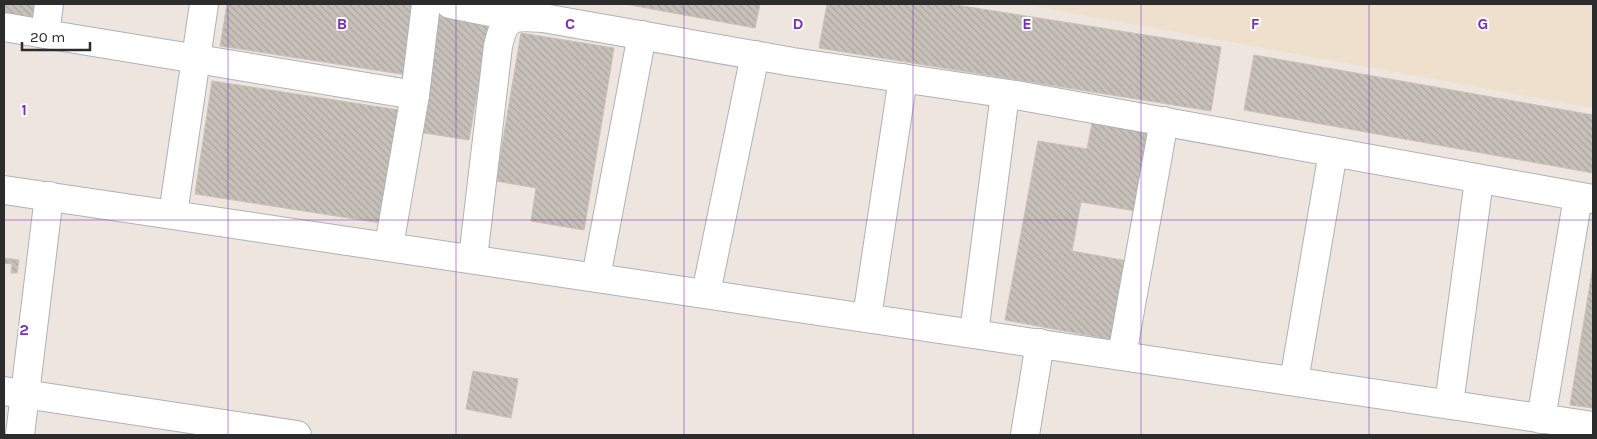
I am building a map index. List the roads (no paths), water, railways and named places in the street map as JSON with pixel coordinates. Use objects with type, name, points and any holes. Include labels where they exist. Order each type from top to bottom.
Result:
[{"type":"street","points":[[45,34],[49,4]]},
{"type":"street","points":[[173,214],[204,4]]},
{"type":"street","points":[[389,246],[416,95],[426,4]]},
{"type":"street","points":[[450,4],[515,17],[543,18],[755,55],[1164,121],[1586,198],[1541,418]]},
{"type":"street","points":[[473,258],[498,46],[501,30],[506,22],[515,17]]},
{"type":"street","points":[[4,27],[416,95]]},
{"type":"street","points":[[596,277],[642,35]]},
{"type":"street","points":[[706,293],[755,55]]},
{"type":"street","points":[[867,317],[903,78]]},
{"type":"street","points":[[974,333],[1005,94]]},
{"type":"street","points":[[1122,355],[1164,121]]},
{"type":"street","points":[[1294,381],[1333,152]]},
{"type":"street","points":[[1449,404],[1479,180]]},
{"type":"street","points":[[4,190],[473,258],[1593,426]]},
{"type":"street","points":[[20,435],[14,392],[49,196]]},
{"type":"street","points":[[1025,435],[1040,343]]},
{"type":"street","points":[[14,392],[297,435]]}]
